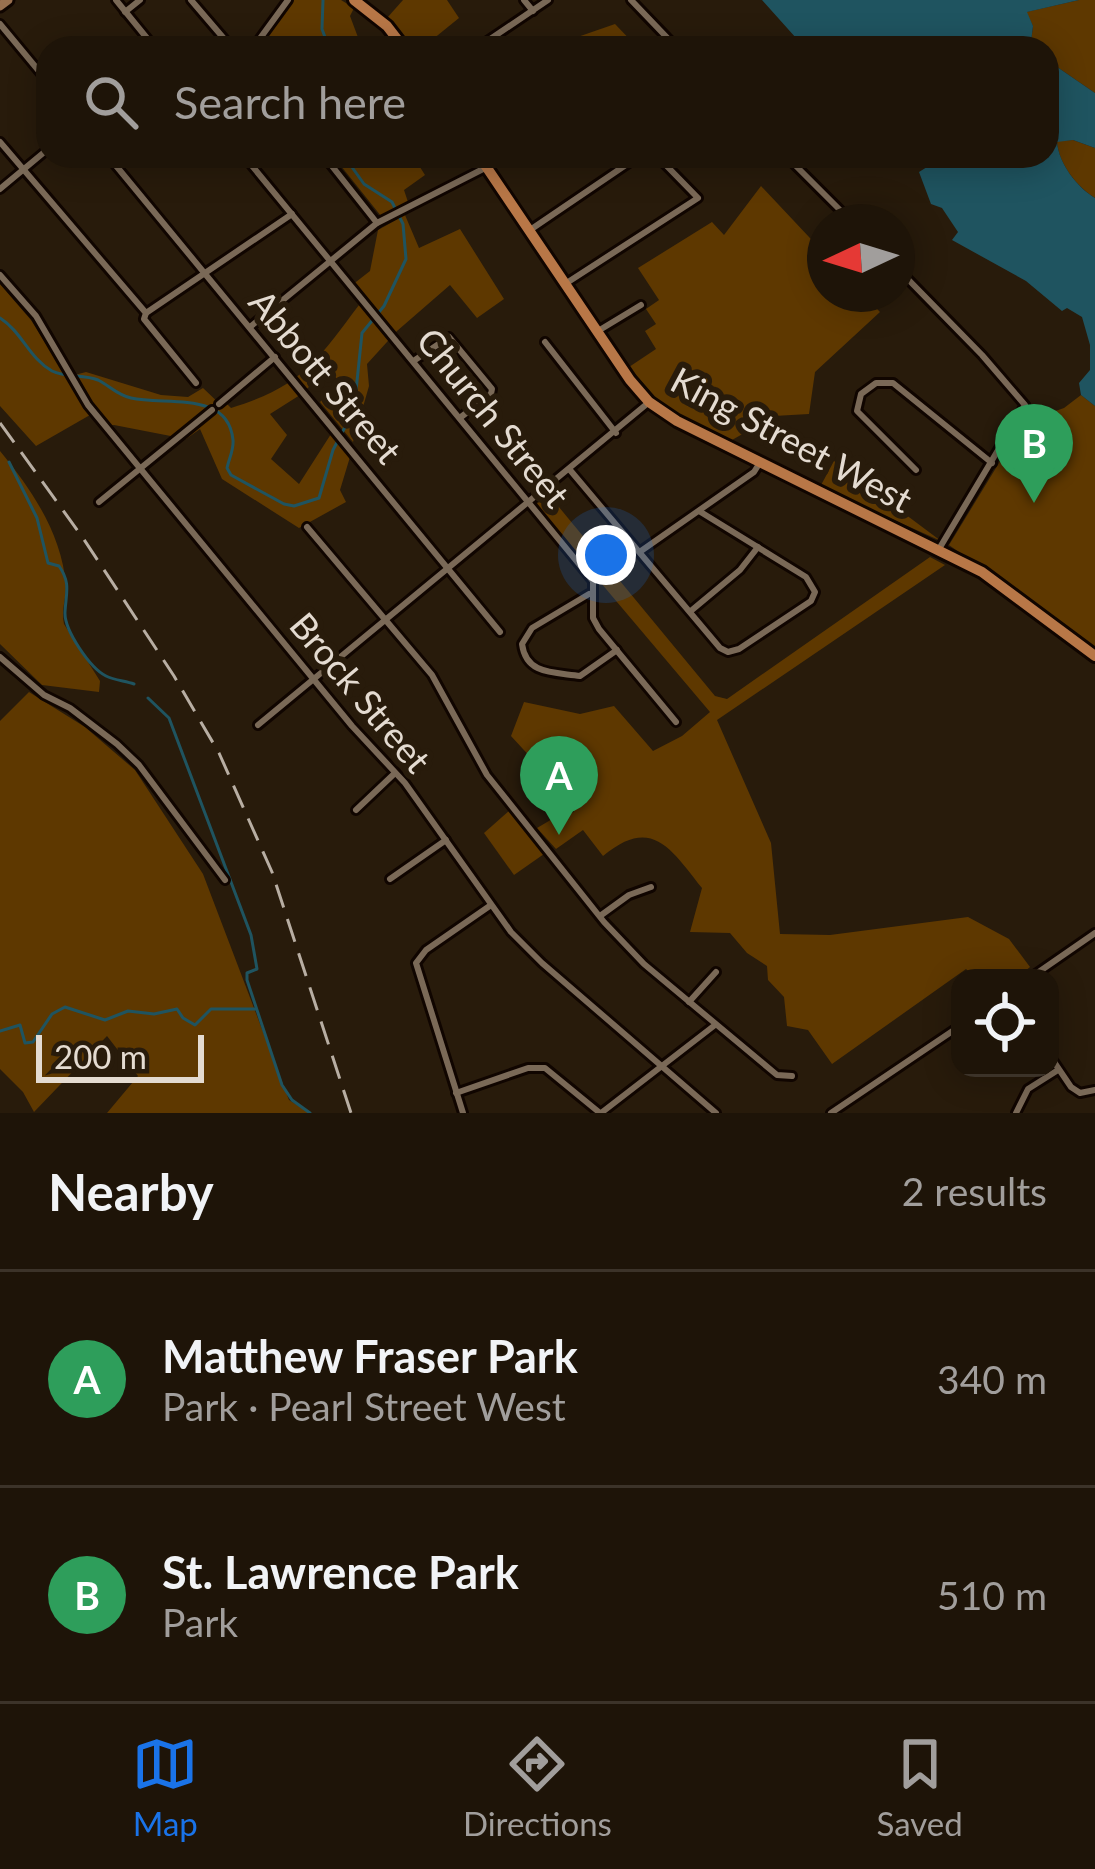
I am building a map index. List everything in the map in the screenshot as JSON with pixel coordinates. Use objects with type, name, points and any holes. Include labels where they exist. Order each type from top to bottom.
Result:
[{"type":"main road","points":[[357,1],[395,36]]},
{"type":"main road","name":"King Street West","points":[[487,168],[649,402],[759,464],[939,549],[1001,585],[1095,656]]},
{"type":"street","points":[[0,6],[8,0]]},
{"type":"street","points":[[116,0],[145,36]]},
{"type":"street","points":[[125,12],[140,0]]},
{"type":"street","points":[[191,0],[222,36]]},
{"type":"street","points":[[262,36],[287,0]]},
{"type":"street","points":[[524,0],[532,11]]},
{"type":"street","points":[[495,36],[548,0]]},
{"type":"street","points":[[631,0],[666,36]]},
{"type":"street","points":[[0,24],[36,68]]},
{"type":"street","points":[[0,142],[146,313]]},
{"type":"street","points":[[0,189],[36,159]]},
{"type":"street","name":"Abbott Street","points":[[118,168],[500,632]]},
{"type":"street","name":"Church Street","points":[[254,168],[592,580],[593,618],[676,722]]},
{"type":"street","points":[[333,168],[377,223]]},
{"type":"street","points":[[250,327],[377,223],[473,168]]},
{"type":"street","points":[[530,230],[621,168]]},
{"type":"street","points":[[565,284],[698,198],[669,168]]},
{"type":"street","points":[[798,168],[834,204]]},
{"type":"street","points":[[196,383],[144,320],[146,313],[292,214]]},
{"type":"street","name":"Brock Street","points":[[0,275],[36,316],[74,382],[138,468],[395,773],[490,905],[542,963],[716,1113]]},
{"type":"street","points":[[915,287],[1025,405],[939,549]]},
{"type":"street","points":[[597,332],[641,305]]},
{"type":"street","points":[[415,360],[441,340],[449,338],[460,347],[491,389],[491,394],[461,417]]},
{"type":"street","points":[[545,342],[616,433]]},
{"type":"street","points":[[99,502],[275,357]]},
{"type":"street","points":[[916,470],[857,411],[861,394],[876,383],[893,382],[992,463]]},
{"type":"street","points":[[258,725],[649,402]]},
{"type":"street","points":[[641,551],[759,464]]},
{"type":"street","points":[[570,470],[728,652],[811,601],[815,592],[806,577],[699,511]]},
{"type":"street","points":[[307,527],[432,675],[487,776],[600,916],[637,957],[777,1075],[792,1076]]},
{"type":"street","points":[[690,611],[740,571],[758,547]]},
{"type":"street","points":[[590,593],[532,628],[522,644],[523,653],[533,668],[580,676],[617,650]]},
{"type":"street","points":[[0,657],[139,765],[225,880]]},
{"type":"street","points":[[356,810],[395,773]]},
{"type":"street","points":[[390,879],[446,839]]},
{"type":"street","points":[[600,916],[629,895],[651,887]]},
{"type":"street","points":[[463,1113],[416,963],[426,950],[490,905]]},
{"type":"street","points":[[1043,969],[1095,933]]},
{"type":"street","points":[[689,1001],[716,972]]},
{"type":"street","points":[[456,1093],[528,1068],[545,1068],[600,1113],[716,1024]]},
{"type":"street","points":[[831,1113],[951,1032]]},
{"type":"street","points":[[1059,1070],[1080,1094],[1095,1090]]},
{"type":"street","points":[[1016,1113],[1028,1089],[1048,1077]]},
{"type":"shaded area","points":[[289,0],[341,0],[354,8],[350,16],[358,36],[264,36]]},
{"type":"shaded area","points":[[403,0],[447,0],[459,18],[437,36],[402,36],[387,18]]},
{"type":"shaded area","points":[[1095,0],[1095,93],[1059,68],[1059,36],[1032,36],[1026,12]]},
{"type":"shaded area","points":[[615,24],[626,36],[580,36]]},
{"type":"shaded area","points":[[1059,141],[1095,148],[1095,198],[1065,166]]},
{"type":"shaded area","points":[[343,168],[421,168],[425,175],[404,190],[408,202],[381,216]]},
{"type":"shaded area","points":[[761,186],[807,235],[807,312],[880,312],[815,372],[809,414],[774,416],[732,440],[664,407],[629,367],[656,349],[645,331],[656,324],[646,309],[659,300],[638,268],[712,222],[724,235]]},
{"type":"shaded area","points":[[405,215],[419,248],[460,229],[504,299],[477,318],[450,285],[397,331],[367,364],[369,386],[353,442],[320,402],[340,383],[329,369],[270,414],[287,435],[271,459],[299,484],[331,434],[350,457],[340,490],[346,502],[299,528],[222,479],[200,429],[186,439],[114,425],[100,427],[90,415],[36,446],[0,406],[0,284],[31,320],[67,377],[86,372],[161,395],[188,397],[203,388],[223,407],[231,408],[275,391],[318,357],[359,305],[347,289],[370,271],[378,230]]},
{"type":"shaded area","points":[[1081,395],[1095,406],[1095,649],[949,545],[1024,422],[1064,408]]},
{"type":"shaded area","points":[[0,451],[52,531],[66,586],[64,624],[100,681],[99,692],[42,685],[0,644]]},
{"type":"shaded area","points":[[834,461],[941,541],[820,487]]},
{"type":"shaded area","points":[[549,495],[715,696],[727,699],[930,557],[945,565],[717,720],[771,843],[780,934],[830,935],[968,917],[1009,939],[1030,967],[951,969],[951,980],[832,1064],[808,1030],[787,1026],[784,997],[768,980],[767,966],[747,953],[730,933],[690,932],[702,888],[670,850],[648,838],[635,838],[603,856],[583,830],[556,849],[537,828],[574,812],[569,799],[511,736],[524,702],[580,714],[614,706],[653,751],[682,736],[710,712],[535,505]]},
{"type":"shaded area","points":[[29,692],[85,727],[135,770],[203,874],[289,1100],[310,1113],[107,1113],[138,1076],[107,1036],[34,1112],[23,1092],[0,1069],[0,721]]},
{"type":"shaded area","points":[[510,810],[544,854],[514,875],[484,833]]},
{"type":"water","points":[[762,0],[1079,0],[1027,12],[1032,36],[794,36]]},
{"type":"water","points":[[1059,68],[1095,93],[1095,148],[1073,140],[1059,142]]},
{"type":"water","points":[[1059,150],[1070,174],[1095,198],[1095,406],[1081,395],[1079,383],[1090,370],[1090,345],[1082,317],[1067,308],[1062,311],[1026,281],[952,240],[958,232],[942,208],[931,204],[919,172],[925,168],[1059,168]]},
{"type":"waterway","points":[[323,0],[325,36]]},
{"type":"waterway","points":[[0,318],[52,371],[98,380],[131,398],[193,403],[220,413],[233,440],[227,468],[231,475],[284,504],[294,506],[319,498],[333,450],[354,410],[362,333],[384,306],[406,259],[403,224],[392,202],[364,184],[353,168]]},
{"type":"waterway","points":[[9,462],[37,518],[48,563],[59,566],[65,578],[66,620],[73,638],[100,672],[134,684]]},
{"type":"waterway","points":[[148,698],[169,718],[251,935],[257,969],[247,973],[247,980],[282,1085],[310,1113]]},
{"type":"waterway","points":[[0,1031],[20,1025],[25,1043],[33,1042],[52,1014],[65,1007],[105,1020],[128,1011],[154,1014],[177,1009],[195,1025],[211,1009],[256,1009]]},
{"type":"railway","points":[[0,423],[83,538],[219,753],[272,872],[351,1113]]},
{"type":"place","name":"St. Lawrence Park","points":[[1034,503]]},
{"type":"place","name":"Matthew Fraser Park","points":[[559,835]]}]
